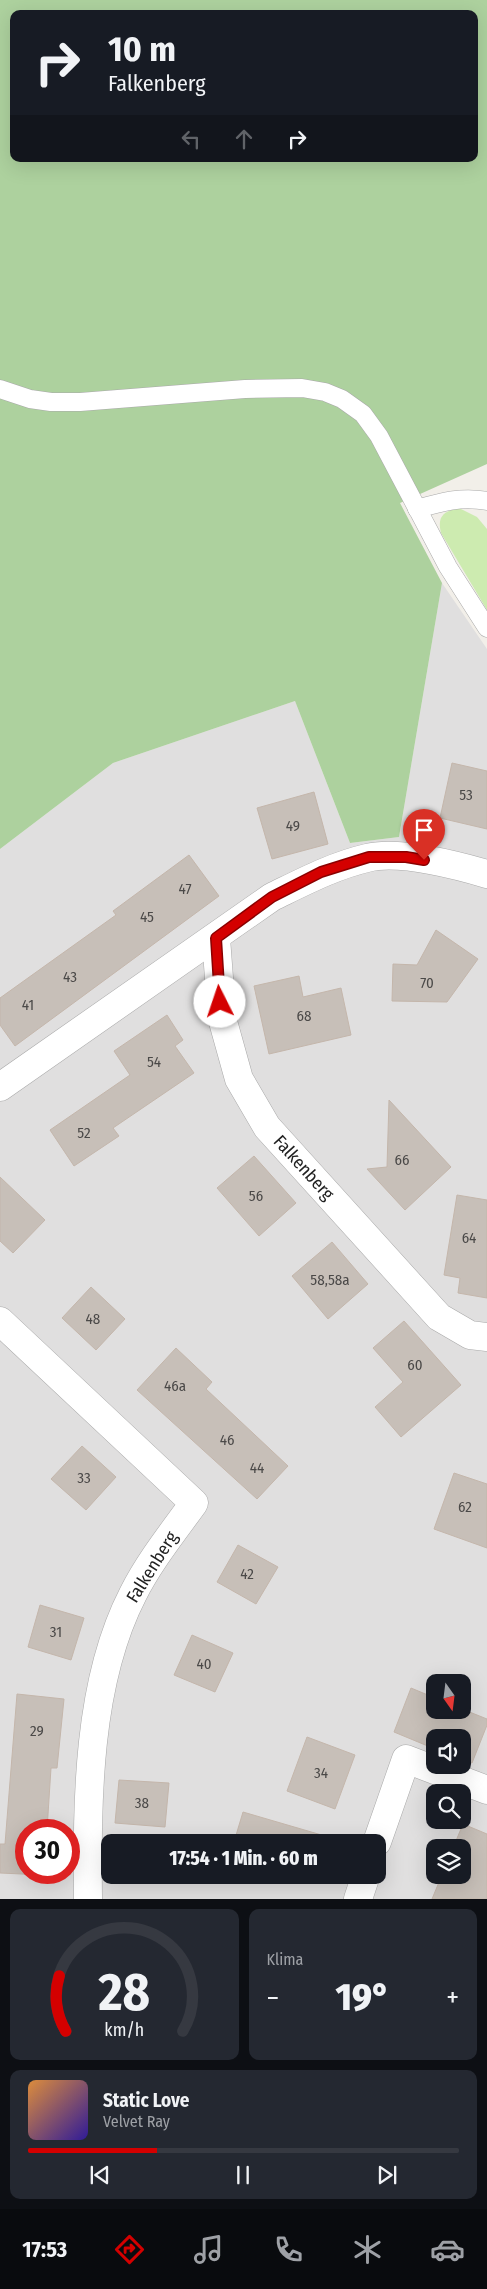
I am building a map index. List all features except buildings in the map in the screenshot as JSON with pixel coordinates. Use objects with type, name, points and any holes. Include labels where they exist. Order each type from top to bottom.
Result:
[{"type":"street","points":[[0,1087],[216,938],[272,897],[321,872],[369,857],[406,857],[487,874]]},
{"type":"street","name":"Falkenberg","points":[[216,938],[222,1018],[239,1079],[267,1127],[439,1317],[470,1335],[487,1337]]},
{"type":"street","name":"Falkenberg","points":[[0,1321],[194,1503],[133,1594],[116,1634],[103,1681],[93,1748],[88,1853],[88,1899]]},
{"type":"street","points":[[380,1834],[406,1759],[487,1790]]},
{"type":"street","points":[[358,1899],[363,1884]]},
{"type":"lane","points":[[0,389],[30,399],[51,402],[80,402],[245,389],[302,388],[325,392],[342,399],[363,414],[390,454],[448,568],[487,628]]},
{"type":"lane","points":[[417,509],[454,499],[473,498],[487,501]]},
{"type":"shaded area","points":[[442,583],[487,649],[487,1899],[0,1899],[0,849],[113,763],[295,701],[350,843],[399,837]]},
{"type":"green space","points":[[0,0],[487,0],[487,464],[400,503],[442,583],[399,837],[350,843],[295,701],[113,763],[0,849]]},
{"type":"green space","points":[[459,508],[477,517],[487,529],[487,610],[441,533],[440,523],[442,516],[449,511]]},
{"type":"route","points":[[220,1002],[216,938],[272,897],[321,872],[369,857],[406,857],[424,860]]}]
